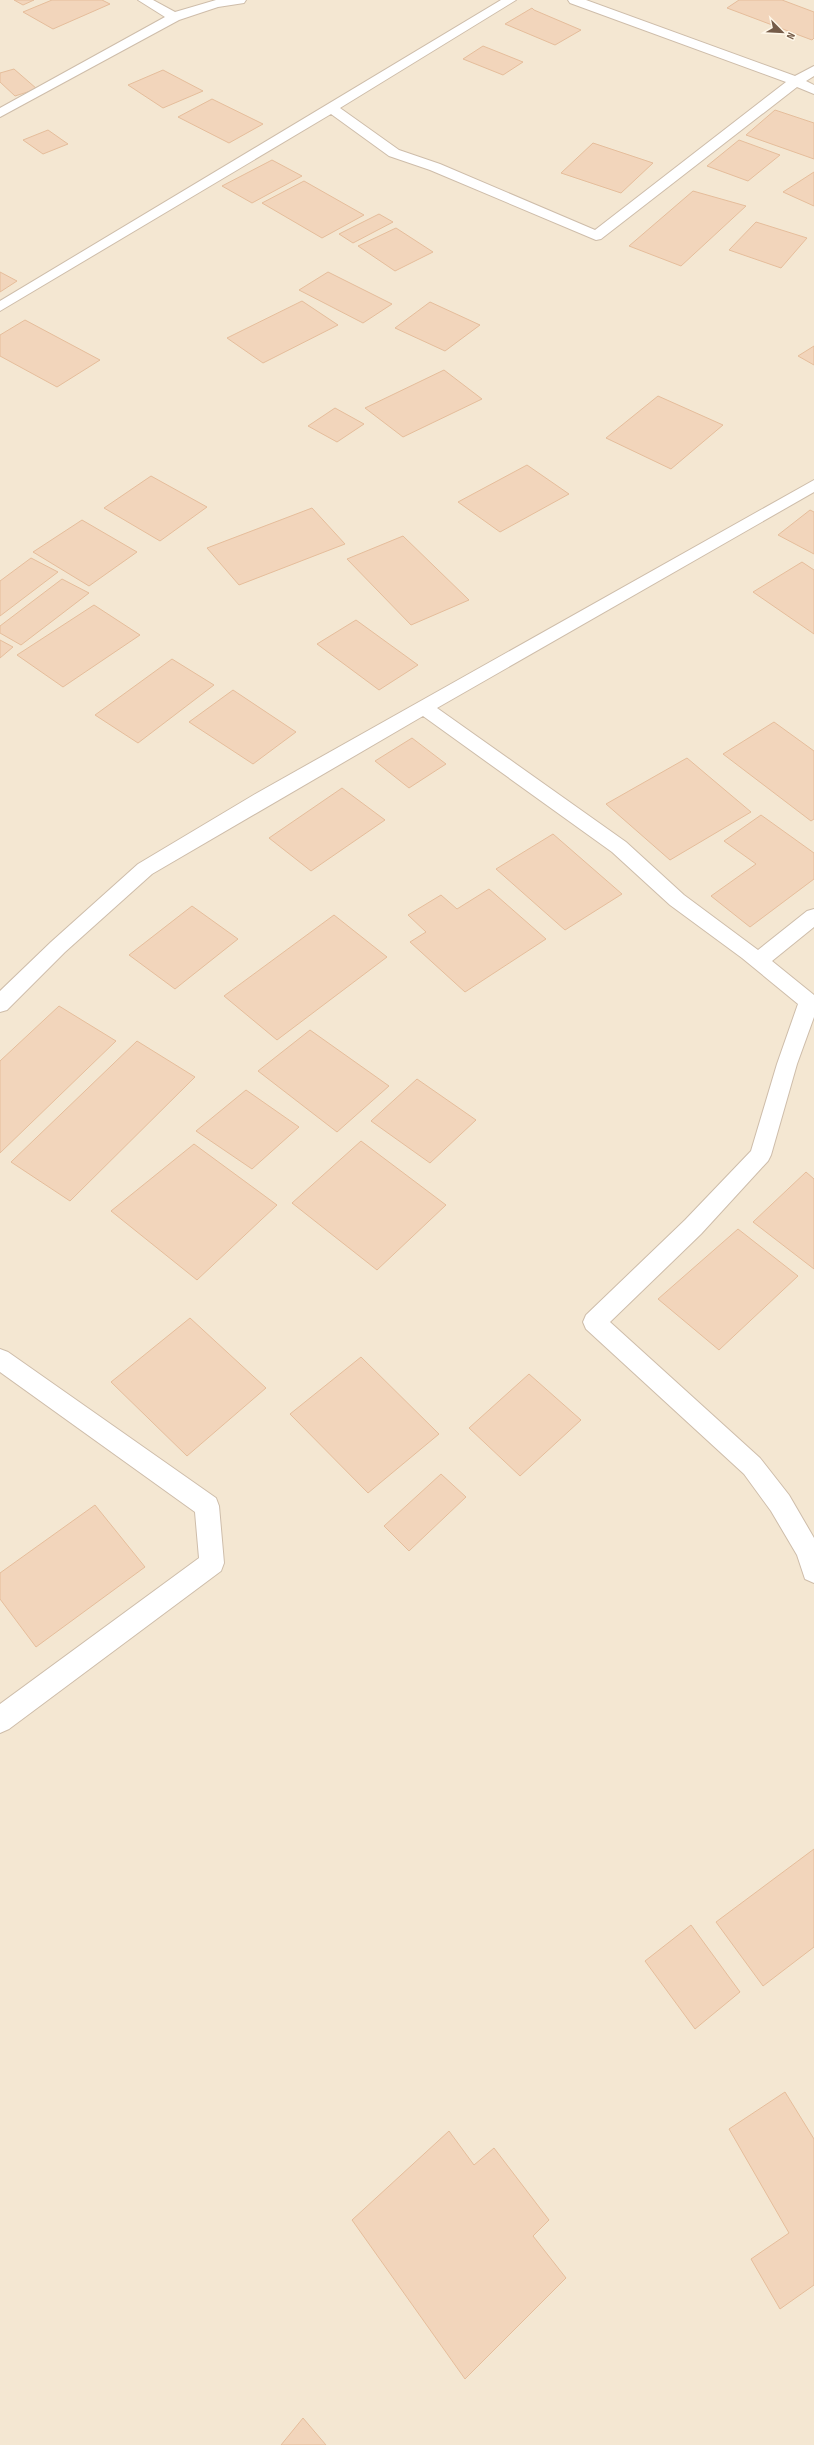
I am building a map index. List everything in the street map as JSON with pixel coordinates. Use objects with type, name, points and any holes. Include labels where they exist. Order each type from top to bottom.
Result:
[{"type":"street","points":[[144,0],[174,17]]},
{"type":"street","points":[[0,113],[174,17],[216,4],[240,0]]},
{"type":"street","points":[[0,307],[510,0]]},
{"type":"street","points":[[574,0],[796,81],[814,90]]},
{"type":"street","points":[[332,108],[394,153],[435,167],[596,236],[796,81],[814,70]]},
{"type":"street","points":[[0,1004],[58,947],[145,869],[264,798],[425,708],[814,485]]},
{"type":"street","points":[[425,708],[619,847],[677,900],[758,961],[809,1002],[760,1155],[693,1228],[594,1322],[752,1466],[780,1502],[808,1551],[814,1571]]},
{"type":"street","points":[[758,961],[814,916]]},
{"type":"street","points":[[0,1359],[207,1506],[212,1563],[0,1720]]},
{"type":"shaded area","points":[[0,0],[814,0],[814,2445],[0,2445]]},
{"type":"building","points":[[14,0],[34,0],[23,5]]},
{"type":"building","points":[[52,0],[102,0],[110,4],[53,29],[23,12]]},
{"type":"building","points":[[739,0],[782,0],[814,12],[814,38],[812,40],[727,8]]},
{"type":"building","points":[[532,8],[581,30],[555,45],[505,24]]},
{"type":"building","points":[[483,46],[523,62],[503,75],[463,59]]},
{"type":"building","points":[[14,69],[37,89],[15,96],[0,82],[0,73]]},
{"type":"building","points":[[163,70],[203,91],[163,108],[128,85]]},
{"type":"building","points":[[212,99],[263,124],[229,143],[178,117]]},
{"type":"building","points":[[775,110],[814,123],[814,159],[746,135]]},
{"type":"building","points":[[48,130],[68,144],[43,154],[23,140]]},
{"type":"building","points":[[739,140],[780,155],[748,181],[707,166]]},
{"type":"building","points":[[593,143],[653,163],[621,193],[561,173]]},
{"type":"building","points":[[272,160],[302,176],[252,203],[222,186]]},
{"type":"building","points":[[814,172],[814,206],[783,192]]},
{"type":"building","points":[[304,181],[364,215],[322,238],[262,203]]},
{"type":"building","points":[[693,191],[746,206],[681,266],[629,246]]},
{"type":"building","points":[[379,214],[393,222],[353,243],[339,234]]},
{"type":"building","points":[[756,222],[807,238],[781,268],[729,250]]},
{"type":"building","points":[[396,228],[433,252],[395,271],[358,246]]},
{"type":"building","points":[[0,272],[17,281],[0,292]]},
{"type":"building","points":[[328,272],[392,304],[363,323],[299,290]]},
{"type":"building","points":[[302,301],[338,325],[263,363],[227,338]]},
{"type":"building","points":[[430,302],[480,325],[445,351],[395,328]]},
{"type":"building","points":[[25,320],[100,360],[57,387],[0,356],[0,335]]},
{"type":"building","points":[[814,346],[814,365],[798,356]]},
{"type":"building","points":[[444,370],[482,399],[403,437],[365,408]]},
{"type":"building","points":[[658,396],[723,425],[671,469],[606,438]]},
{"type":"building","points":[[335,408],[364,424],[337,442],[308,426]]},
{"type":"building","points":[[527,465],[569,494],[500,532],[458,502]]},
{"type":"building","points":[[151,476],[207,507],[160,541],[104,508]]},
{"type":"building","points":[[312,508],[345,544],[239,585],[207,548]]},
{"type":"building","points":[[810,510],[814,512],[814,554],[778,535]]},
{"type":"building","points":[[82,520],[137,552],[89,586],[33,552]]},
{"type":"building","points":[[403,536],[469,600],[411,625],[347,559]]},
{"type":"building","points":[[31,558],[58,572],[0,616],[0,581]]},
{"type":"building","points":[[802,562],[814,570],[814,634],[753,592]]},
{"type":"building","points":[[62,579],[89,593],[21,645],[0,633],[0,626]]},
{"type":"building","points":[[94,605],[140,635],[63,687],[17,655]]},
{"type":"building","points":[[356,620],[418,665],[379,690],[317,644]]},
{"type":"building","points":[[0,640],[13,647],[0,658]]},
{"type":"building","points":[[172,659],[214,685],[138,743],[95,715]]},
{"type":"building","points":[[233,690],[296,732],[253,764],[189,722]]},
{"type":"building","points":[[774,722],[814,751],[814,819],[811,821],[723,754]]},
{"type":"building","points":[[412,738],[446,764],[409,788],[375,761]]},
{"type":"building","points":[[687,758],[751,812],[670,860],[606,804]]},
{"type":"building","points":[[342,788],[385,820],[311,871],[269,838]]},
{"type":"building","points":[[761,815],[814,853],[814,879],[750,927],[711,896],[756,864],[724,841]]},
{"type":"building","points":[[553,834],[622,894],[565,930],[496,869]]},
{"type":"building","points":[[489,889],[546,939],[465,992],[410,942],[426,932],[408,915],[441,895],[457,909]]},
{"type":"building","points":[[192,906],[238,939],[175,989],[129,955]]},
{"type":"building","points":[[334,915],[387,957],[277,1040],[224,996]]},
{"type":"building","points":[[59,1006],[116,1041],[0,1153],[0,1061]]},
{"type":"building","points":[[310,1030],[389,1086],[337,1132],[258,1071]]},
{"type":"building","points":[[137,1041],[195,1077],[70,1201],[11,1162]]},
{"type":"building","points":[[417,1079],[476,1120],[430,1163],[371,1121]]},
{"type":"building","points":[[246,1090],[299,1127],[252,1169],[196,1131]]},
{"type":"building","points":[[361,1141],[446,1205],[377,1270],[292,1203]]},
{"type":"building","points":[[194,1144],[277,1205],[197,1280],[111,1211]]},
{"type":"building","points":[[806,1172],[814,1179],[814,1269],[753,1222]]},
{"type":"building","points":[[738,1229],[798,1276],[719,1350],[658,1299]]},
{"type":"building","points":[[190,1318],[266,1388],[187,1456],[111,1382]]},
{"type":"building","points":[[361,1357],[439,1434],[368,1493],[290,1414]]},
{"type":"building","points":[[529,1374],[581,1420],[520,1476],[469,1428]]},
{"type":"building","points":[[441,1474],[466,1497],[409,1551],[384,1526]]},
{"type":"building","points":[[95,1505],[145,1567],[36,1647],[0,1599],[0,1573]]},
{"type":"building","points":[[814,1849],[814,1947],[763,1986],[716,1922]]},
{"type":"building","points":[[691,1925],[740,1992],[695,2029],[645,1961]]},
{"type":"building","points":[[785,2092],[814,2139],[814,2285],[780,2309],[751,2259],[789,2233],[729,2129]]},
{"type":"building","points":[[449,2131],[474,2165],[494,2148],[549,2220],[533,2236],[566,2278],[465,2379],[352,2220]]},
{"type":"building","points":[[303,2418],[326,2445],[281,2445]]}]
